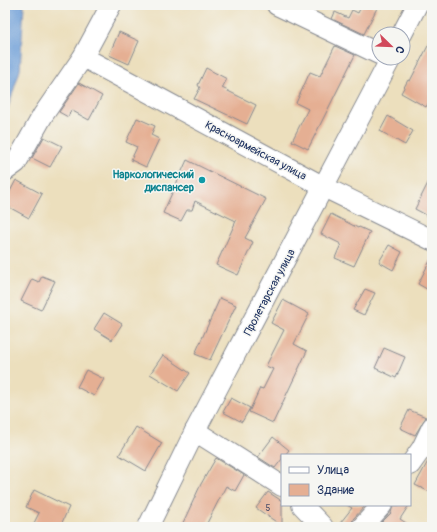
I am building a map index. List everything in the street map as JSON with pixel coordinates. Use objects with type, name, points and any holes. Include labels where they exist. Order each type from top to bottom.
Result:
[{"type":"street","points":[[5,170],[16,163],[42,115],[83,57],[111,5]]},
{"type":"street","points":[[277,5],[371,49]]},
{"type":"street","points":[[406,26],[417,5]]},
{"type":"street","name":"Красноармейская улица","points":[[83,57],[324,187],[432,240]]},
{"type":"street","name":"Пролетарская улица","points":[[148,527],[195,431],[324,187],[383,66]]},
{"type":"street","points":[[411,464],[422,448],[432,427]]},
{"type":"street","points":[[195,431],[281,485]]},
{"type":"street","points":[[303,506],[323,527]]},
{"type":"street","points":[[362,527],[381,506]]},
{"type":"water","points":[[5,5],[24,5],[20,70],[5,117]]},
{"type":"building","points":[[362,5],[369,5],[377,8],[364,34],[332,19],[335,12],[348,18],[352,10],[358,13]]},
{"type":"building","points":[[119,32],[139,41],[129,64],[109,55]]},
{"type":"building","points":[[432,38],[432,97],[426,107],[401,93],[408,80],[410,81]]},
{"type":"building","points":[[335,46],[355,55],[308,149],[292,141],[308,109],[296,103],[310,72],[320,76]]},
{"type":"building","points":[[206,68],[227,79],[222,88],[256,105],[247,124],[194,99],[200,88],[198,85]]},
{"type":"building","points":[[79,83],[102,96],[89,120],[71,110],[68,117],[59,112]]},
{"type":"building","points":[[388,116],[413,131],[405,145],[380,131]]},
{"type":"building","points":[[137,118],[155,126],[151,135],[159,139],[146,167],[131,160],[137,147],[126,142]]},
{"type":"building","points":[[44,137],[62,146],[50,167],[32,158]]},
{"type":"building","name":"Наркологический диспансер","points":[[187,160],[266,199],[245,238],[253,242],[238,275],[216,265],[236,221],[195,201],[192,210],[187,210],[181,221],[163,213]]},
{"type":"building","points":[[432,175],[432,218],[415,209]]},
{"type":"building","points":[[16,180],[42,194],[29,218],[5,205],[5,201]]},
{"type":"building","points":[[331,214],[358,228],[359,227],[370,232],[354,266],[335,258],[341,244],[321,234]]},
{"type":"building","points":[[389,245],[402,252],[393,270],[379,262]]},
{"type":"building","points":[[432,257],[432,292],[418,284]]},
{"type":"building","points":[[42,276],[55,281],[41,310],[21,301],[32,279],[39,282]]},
{"type":"building","points":[[365,289],[375,293],[364,315],[353,310]]},
{"type":"building","points":[[220,298],[236,305],[210,360],[195,354]]},
{"type":"building","points":[[283,300],[309,314],[294,344],[307,351],[273,423],[249,412],[260,388],[263,389],[273,369],[266,366],[284,330],[271,323]]},
{"type":"building","points":[[104,313],[122,324],[112,340],[94,329]]},
{"type":"building","points":[[384,348],[405,357],[396,378],[375,368]]},
{"type":"building","points":[[163,355],[190,373],[178,391],[150,374]]},
{"type":"building","points":[[86,370],[104,379],[94,396],[77,387]]},
{"type":"building","points":[[231,398],[250,408],[242,422],[223,412]]},
{"type":"building","points":[[409,410],[426,417],[415,435],[400,428]]},
{"type":"building","points":[[136,427],[162,443],[146,471],[119,455]]},
{"type":"building","points":[[273,437],[289,450],[286,454],[281,454],[281,460],[275,468],[258,457]]},
{"type":"building","points":[[432,454],[432,493],[415,485]]},
{"type":"building","points":[[216,458],[244,475],[235,491],[226,486],[205,527],[181,527],[201,484]]},
{"type":"building","points":[[34,490],[69,507],[60,527],[32,527],[39,513],[26,507]]},
{"type":"building","points":[[268,492],[281,500],[282,526],[256,508]]},
{"type":"building","points":[[349,506],[365,506],[353,519],[351,527],[337,527],[352,508]]},
{"type":"building","points":[[393,506],[408,506],[400,519],[412,527],[382,527],[379,525],[391,513]]},
{"type":"place","name":"Наркологический диспансер","points":[[202,180]]}]
